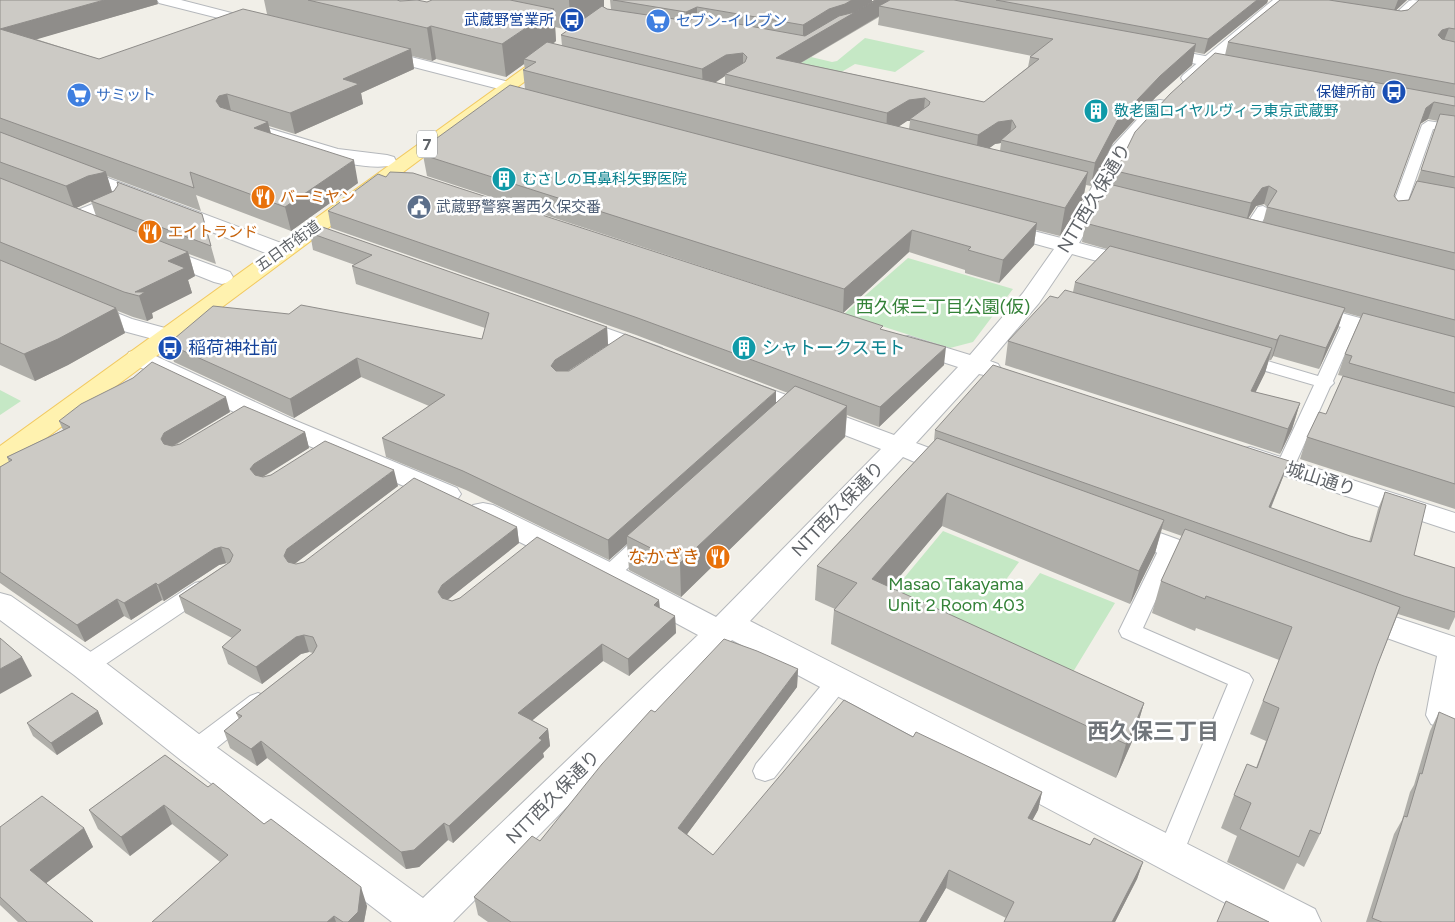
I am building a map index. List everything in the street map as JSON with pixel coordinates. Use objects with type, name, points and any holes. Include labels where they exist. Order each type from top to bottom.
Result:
[{"type":"main road","name":"五日市街道","points":[[0,459],[311,229],[388,167],[508,93],[546,58],[566,43]]},
{"type":"street","points":[[164,0],[278,29]]},
{"type":"street","name":"NTT西久保通り","points":[[425,922],[724,629],[899,446],[974,364],[1040,301],[1066,247],[1098,194],[1120,148],[1163,102],[1207,62],[1282,1]]},
{"type":"street","points":[[1359,14],[1398,20],[1414,4],[1455,10]]},
{"type":"street","points":[[363,50],[508,93]]},
{"type":"street","points":[[1144,50],[1256,71]]},
{"type":"street","points":[[546,58],[567,63]]},
{"type":"street","points":[[232,122],[347,157],[375,162],[415,180]]},
{"type":"street","points":[[55,164],[281,251]]},
{"type":"street","points":[[103,229],[67,215],[112,202]]},
{"type":"street","points":[[982,224],[1152,269]]},
{"type":"street","points":[[311,229],[335,238]]},
{"type":"street","points":[[140,244],[222,278]]},
{"type":"street","points":[[71,301],[124,324],[168,336]]},
{"type":"street","points":[[1285,305],[1455,351]]},
{"type":"street","points":[[552,315],[619,348],[673,360]]},
{"type":"street","points":[[889,337],[1012,377]]},
{"type":"street","points":[[138,357],[243,415],[410,488],[533,545],[609,574],[838,682],[1300,922]]},
{"type":"street","points":[[718,378],[785,413],[899,446],[981,477]]},
{"type":"street","name":"城山通り","points":[[1229,448],[1455,523]]},
{"type":"street","points":[[1098,520],[1234,570]]},
{"type":"street","points":[[0,604],[86,666],[195,751],[425,922]]},
{"type":"street","points":[[1335,607],[1455,650],[1443,715],[1455,720]]},
{"type":"lane","points":[[1396,215],[1428,125],[1455,129]]},
{"type":"lane","points":[[1404,192],[1421,195]]},
{"type":"lane","points":[[1249,231],[1263,210]]},
{"type":"lane","points":[[1285,467],[1351,322]]},
{"type":"lane","points":[[1230,356],[1342,391]]},
{"type":"lane","points":[[609,574],[660,527]]},
{"type":"lane","points":[[1170,547],[1130,631],[1241,680],[1170,854]]},
{"type":"lane","points":[[86,666],[219,578]]},
{"type":"lane","points":[[765,771],[838,682]]},
{"type":"lane","points":[[195,751],[278,686]]},
{"type":"green space","points":[[865,38],[925,51],[895,72],[855,64],[828,80],[781,75],[811,57],[832,62],[837,61]]},
{"type":"green space","name":"西久保三丁目公園(仮)","points":[[908,258],[1013,289],[973,342],[950,348],[844,314]]},
{"type":"green space","points":[[0,390],[21,401],[0,415]]},
{"type":"green space","name":"Masao Takayama Unit 2 Room 403","points":[[943,531],[1019,562],[1005,581],[1027,590],[1040,573],[1115,603],[1059,695],[875,613]]},
{"type":"building","points":[[0,0],[104,0],[0,29]]},
{"type":"building","points":[[308,0],[417,0],[427,2],[432,0],[510,0],[554,9],[502,44],[431,26],[427,28]]},
{"type":"building","points":[[613,0],[852,0],[829,9],[803,25],[697,7],[686,12]]},
{"type":"building","points":[[876,0],[776,58],[984,102],[1039,59],[1030,57],[1053,39],[879,6],[890,0],[954,0],[1196,44],[1160,76],[1117,121],[1095,163],[1001,140],[1016,127],[1012,120],[998,122],[978,135],[910,119],[929,105],[930,102],[925,98],[909,100],[887,113],[725,74],[745,62],[747,57],[743,53],[726,55],[702,69],[561,35],[602,6],[607,9],[688,21],[699,17],[805,36],[839,16],[855,12]]},
{"type":"building","points":[[996,0],[1257,0],[1208,39]]},
{"type":"building","points":[[1280,0],[1329,0],[1401,11],[1408,10],[1419,0],[1455,0],[1455,29],[1442,30],[1438,35],[1442,39],[1455,42],[1455,84],[1228,42]]},
{"type":"building","points":[[243,9],[411,49],[343,79],[359,84],[290,113],[227,94],[219,96],[216,101],[220,107],[268,122],[254,128],[354,160],[285,207],[190,172],[194,188],[0,118],[0,29],[99,59]]},
{"type":"building","points":[[547,42],[1088,172],[1065,208],[523,70],[536,62],[524,59]]},
{"type":"building","points":[[1215,53],[1455,97],[1455,106],[1434,102],[1426,108],[1394,196],[1398,201],[1409,200],[1417,181],[1455,188],[1455,253],[1267,207],[1277,191],[1269,186],[1262,188],[1251,203],[1116,171],[1135,132],[1170,94]]},
{"type":"building","points":[[510,85],[1037,223],[1003,260],[968,250],[971,247],[912,230],[844,289],[423,155],[426,146]]},
{"type":"building","points":[[1440,114],[1455,116],[1455,177],[1421,170]]},
{"type":"building","points":[[0,132],[106,172],[88,176],[66,186],[0,162]]},
{"type":"building","points":[[390,172],[413,173],[883,326],[880,329],[946,347],[880,407],[635,317],[328,211],[378,174],[386,177]]},
{"type":"building","points":[[0,178],[188,252],[168,261],[185,268],[135,292],[145,292],[139,296],[124,292],[0,242]]},
{"type":"building","points":[[117,182],[202,214],[211,246],[91,201],[114,191],[118,185]]},
{"type":"building","points":[[1109,184],[1455,270],[1455,320],[1085,223]]},
{"type":"building","points":[[311,223],[607,327],[555,360],[551,366],[556,371],[569,371],[625,334],[776,391],[608,540],[463,471],[382,438],[445,395],[357,358],[290,399],[168,344],[213,306],[289,314],[301,305],[482,339],[489,313],[352,266],[372,255],[310,233],[322,227]]},
{"type":"building","points":[[1110,246],[1345,308],[1326,348],[1280,335],[1277,340],[1075,282]]},
{"type":"building","points":[[0,260],[116,308],[58,339],[24,354],[0,343]]},
{"type":"building","points":[[1065,290],[1272,348],[1251,391],[1300,403],[1288,429],[1008,341],[1050,296],[1058,298]]},
{"type":"building","points":[[1363,313],[1455,337],[1455,393],[1349,363],[1352,356],[1345,354]]},
{"type":"building","points":[[152,362],[226,397],[164,433],[161,439],[164,444],[172,446],[180,444],[244,406],[305,432],[254,464],[250,469],[255,475],[263,477],[271,475],[325,441],[394,470],[287,549],[284,556],[288,562],[296,564],[304,562],[414,478],[517,527],[442,585],[438,592],[442,598],[452,601],[460,598],[537,537],[659,600],[654,605],[675,616],[628,659],[602,644],[518,713],[548,729],[539,738],[542,740],[449,826],[444,823],[414,850],[401,852],[261,741],[251,749],[224,731],[242,716],[236,713],[313,653],[317,646],[313,637],[304,635],[296,637],[256,667],[222,647],[241,630],[179,596],[230,562],[233,555],[229,549],[221,547],[214,549],[158,585],[156,583],[124,603],[117,599],[77,625],[0,572],[0,467],[12,460],[7,457],[70,427],[59,421],[81,404],[133,378]]},
{"type":"building","points":[[993,365],[1289,461],[1269,507],[1350,536],[1371,542],[1385,492],[1426,505],[1414,555],[1455,568],[1455,612],[1404,596],[935,430]]},
{"type":"building","points":[[1343,376],[1455,407],[1455,484],[1307,437],[1319,412],[1326,414]]},
{"type":"building","points":[[795,386],[847,406],[680,563],[627,536]]},
{"type":"building","points":[[937,438],[1164,520],[1139,571],[947,493],[872,579],[1144,703],[1126,744],[834,610],[857,583],[817,566]]},
{"type":"building","points":[[1185,529],[1400,607],[1377,666],[1320,834],[1310,830],[1299,857],[1240,829],[1251,803],[1234,795],[1247,764],[1257,768],[1279,708],[1263,701],[1292,627],[1206,596],[1205,599],[1161,581]]},
{"type":"building","points":[[0,638],[22,657],[0,669]]},
{"type":"building","points":[[724,639],[798,669],[678,828],[713,855],[844,700],[913,737],[916,732],[1042,792],[1028,818],[1090,845],[1094,838],[1143,862],[1112,922],[1004,922],[1014,902],[949,870],[919,922],[511,922],[474,897],[532,836],[540,841],[602,764],[651,710],[655,712]]},
{"type":"building","points":[[72,693],[98,711],[51,743],[27,723]]},
{"type":"building","points":[[1439,712],[1455,719],[1455,922],[1382,922],[1372,918],[1404,816],[1407,817],[1420,773],[1422,774]]},
{"type":"building","points":[[165,755],[208,787],[213,783],[264,824],[271,819],[361,887],[358,912],[348,922],[343,922],[334,916],[327,922],[152,922],[228,855],[164,805],[121,837],[89,810]]},
{"type":"building","points":[[42,796],[84,828],[30,870],[93,922],[27,922],[0,897],[0,827]]},
{"type":"building","points":[[1226,901],[1269,922],[1217,922]]},
{"type":"place","name":"武蔵野営業所","points":[[572,20]]},
{"type":"place","name":"セブン-イレブン","points":[[658,21]]},
{"type":"place","name":"保健所前","points":[[1394,92]]},
{"type":"place","name":"サミット","points":[[79,95]]},
{"type":"place","name":"敬老園ロイヤルヴィラ東京武蔵野","points":[[1096,111]]},
{"type":"place","name":"むさしの耳鼻科矢野医院","points":[[504,179]]},
{"type":"place","name":"バーミヤン","points":[[263,197]]},
{"type":"place","name":"武蔵野警察署西久保交番","points":[[419,207]]},
{"type":"place","name":"エイトランド","points":[[150,232]]},
{"type":"place","name":"稲荷神社前","points":[[170,348]]},
{"type":"place","name":"シャトークスモト","points":[[744,348]]},
{"type":"place","name":"なかざき","points":[[718,557]]},
{"type":"district","name":"西久保三丁目","points":[[1153,731]]}]
